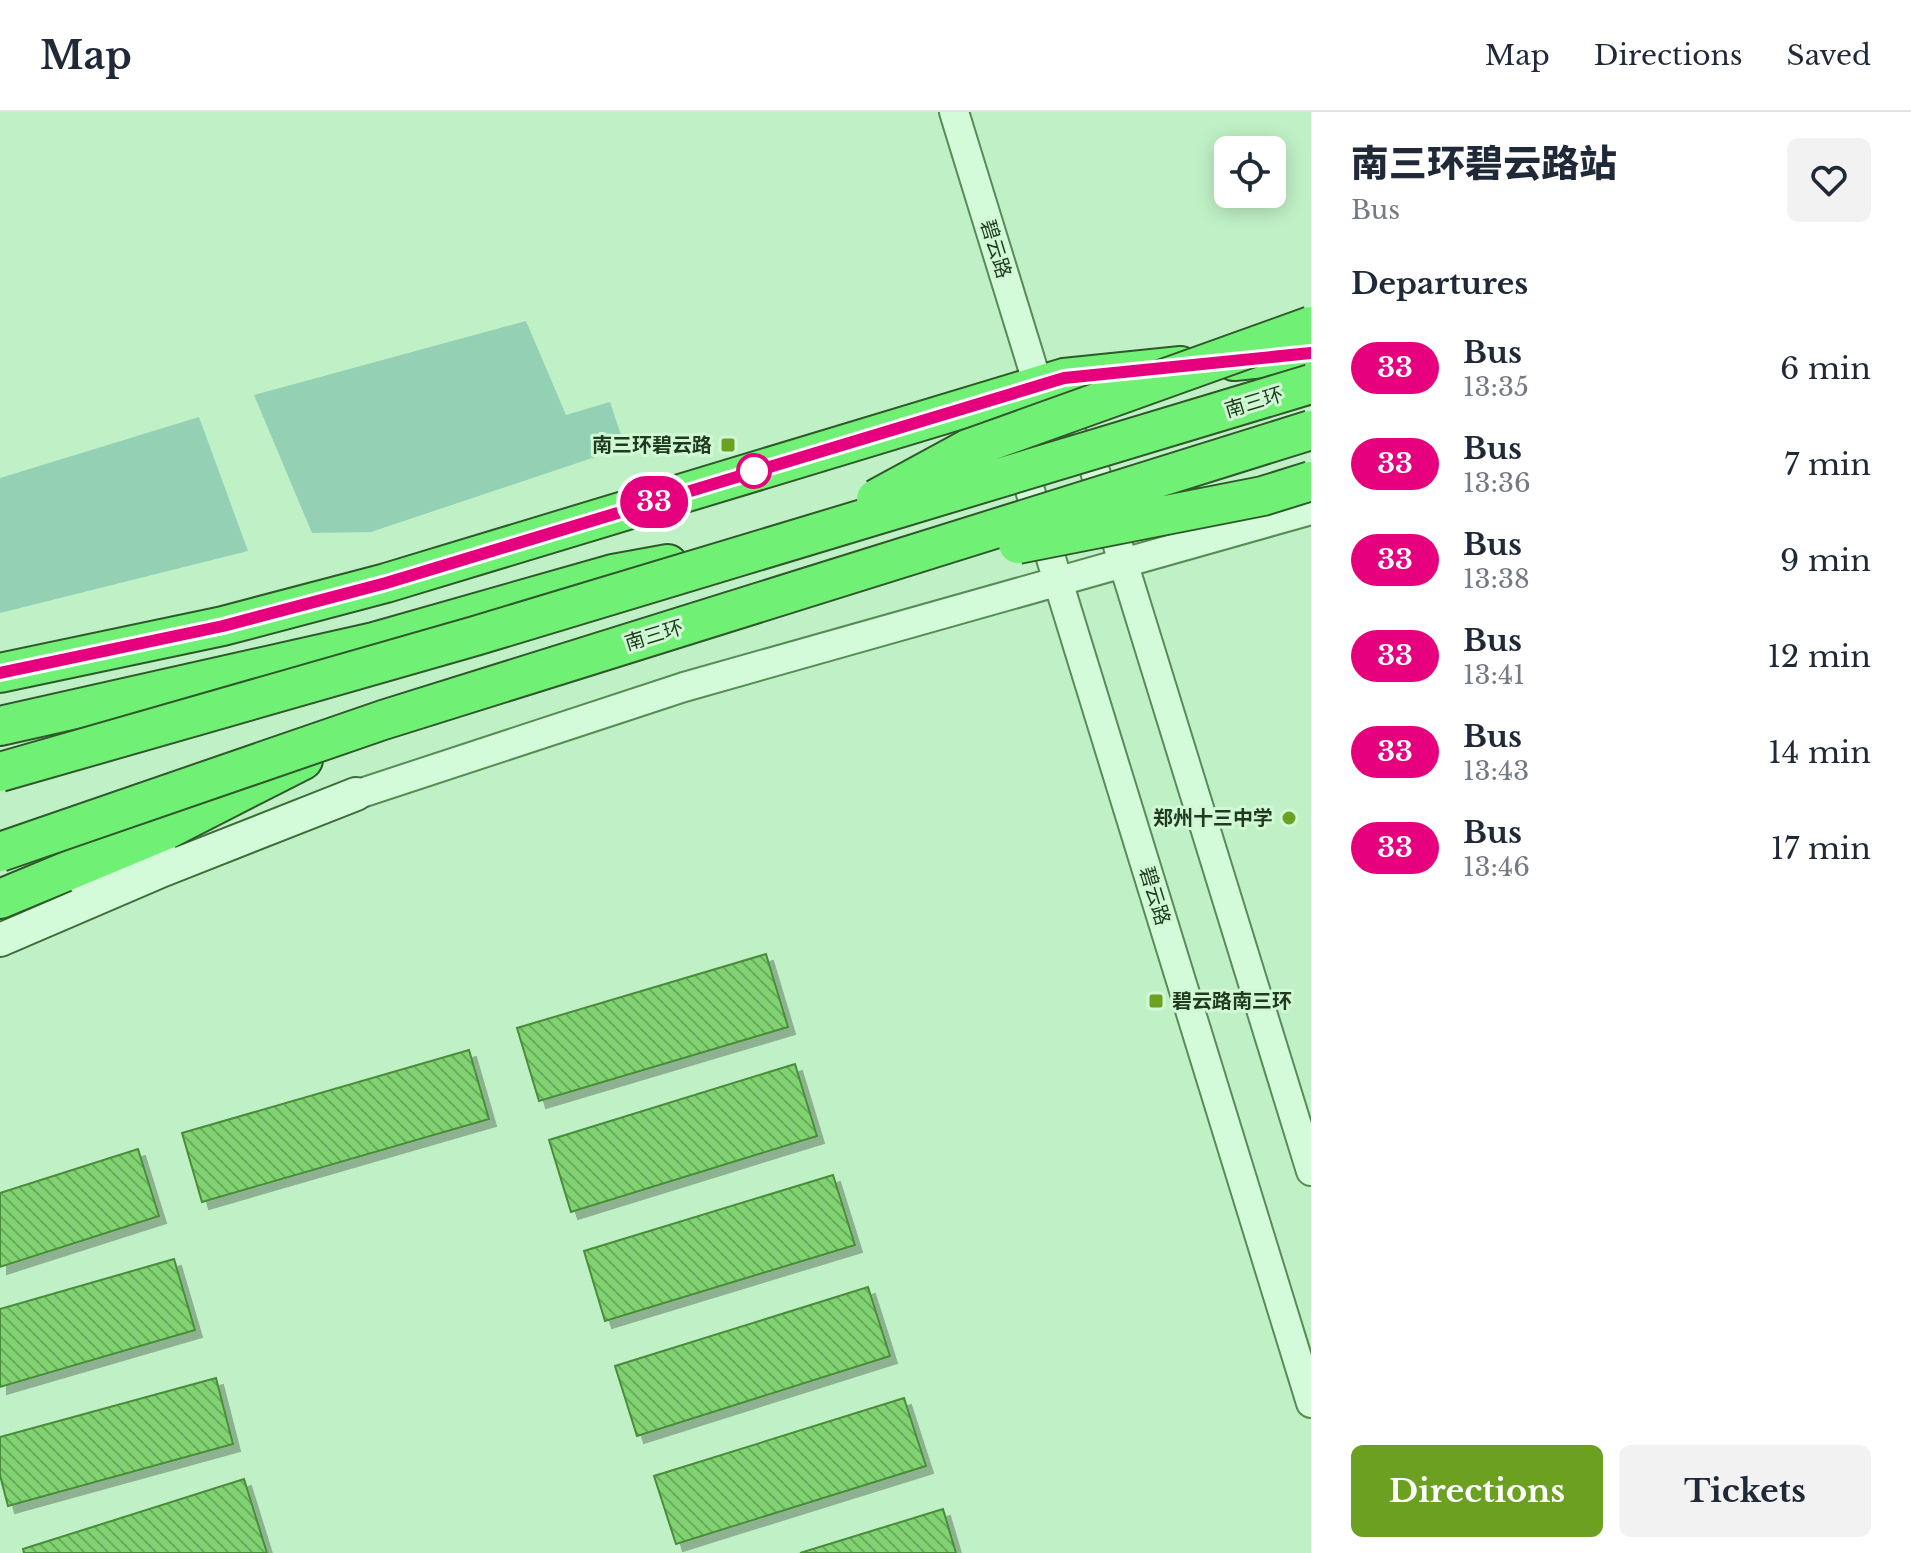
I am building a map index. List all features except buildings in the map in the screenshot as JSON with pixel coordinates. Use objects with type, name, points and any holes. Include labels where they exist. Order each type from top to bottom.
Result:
[{"type":"highway","points":[[0,726],[374,642],[613,574],[804,537],[968,449],[1311,326]]},
{"type":"highway","points":[[0,673],[223,626],[386,583],[1064,378],[1311,353]]},
{"type":"highway","name":"南三环","points":[[0,772],[475,636],[1311,384]]},
{"type":"highway","name":"南三环","points":[[0,852],[383,720],[1311,430]]},
{"type":"highway","points":[[830,580],[1263,496],[1311,481]]},
{"type":"highway","points":[[0,899],[166,830],[383,720]]},
{"type":"main road","points":[[0,940],[163,870],[356,794]]},
{"type":"street","name":"碧云路","points":[[954,112],[1038,385],[1094,468],[1311,1171]]},
{"type":"street","name":"碧云路","points":[[1038,385],[1029,487],[1311,1403]]},
{"type":"street","points":[[0,899],[161,858],[684,687],[1311,510]]},
{"type":"green space","points":[[526,321],[566,415],[610,402],[625,447],[371,532],[312,533],[254,395]]},
{"type":"green space","points":[[199,417],[248,551],[0,613],[0,478]]},
{"type":"bus line","name":"33","points":[[0,673],[223,626],[386,583],[1064,378],[1311,353]]},
{"type":"place","name":"南三环碧云路","points":[[728,445]]},
{"type":"place","name":"郑州十三中学","points":[[1289,818]]},
{"type":"place","name":"碧云路南三环","points":[[1156,1001]]}]
